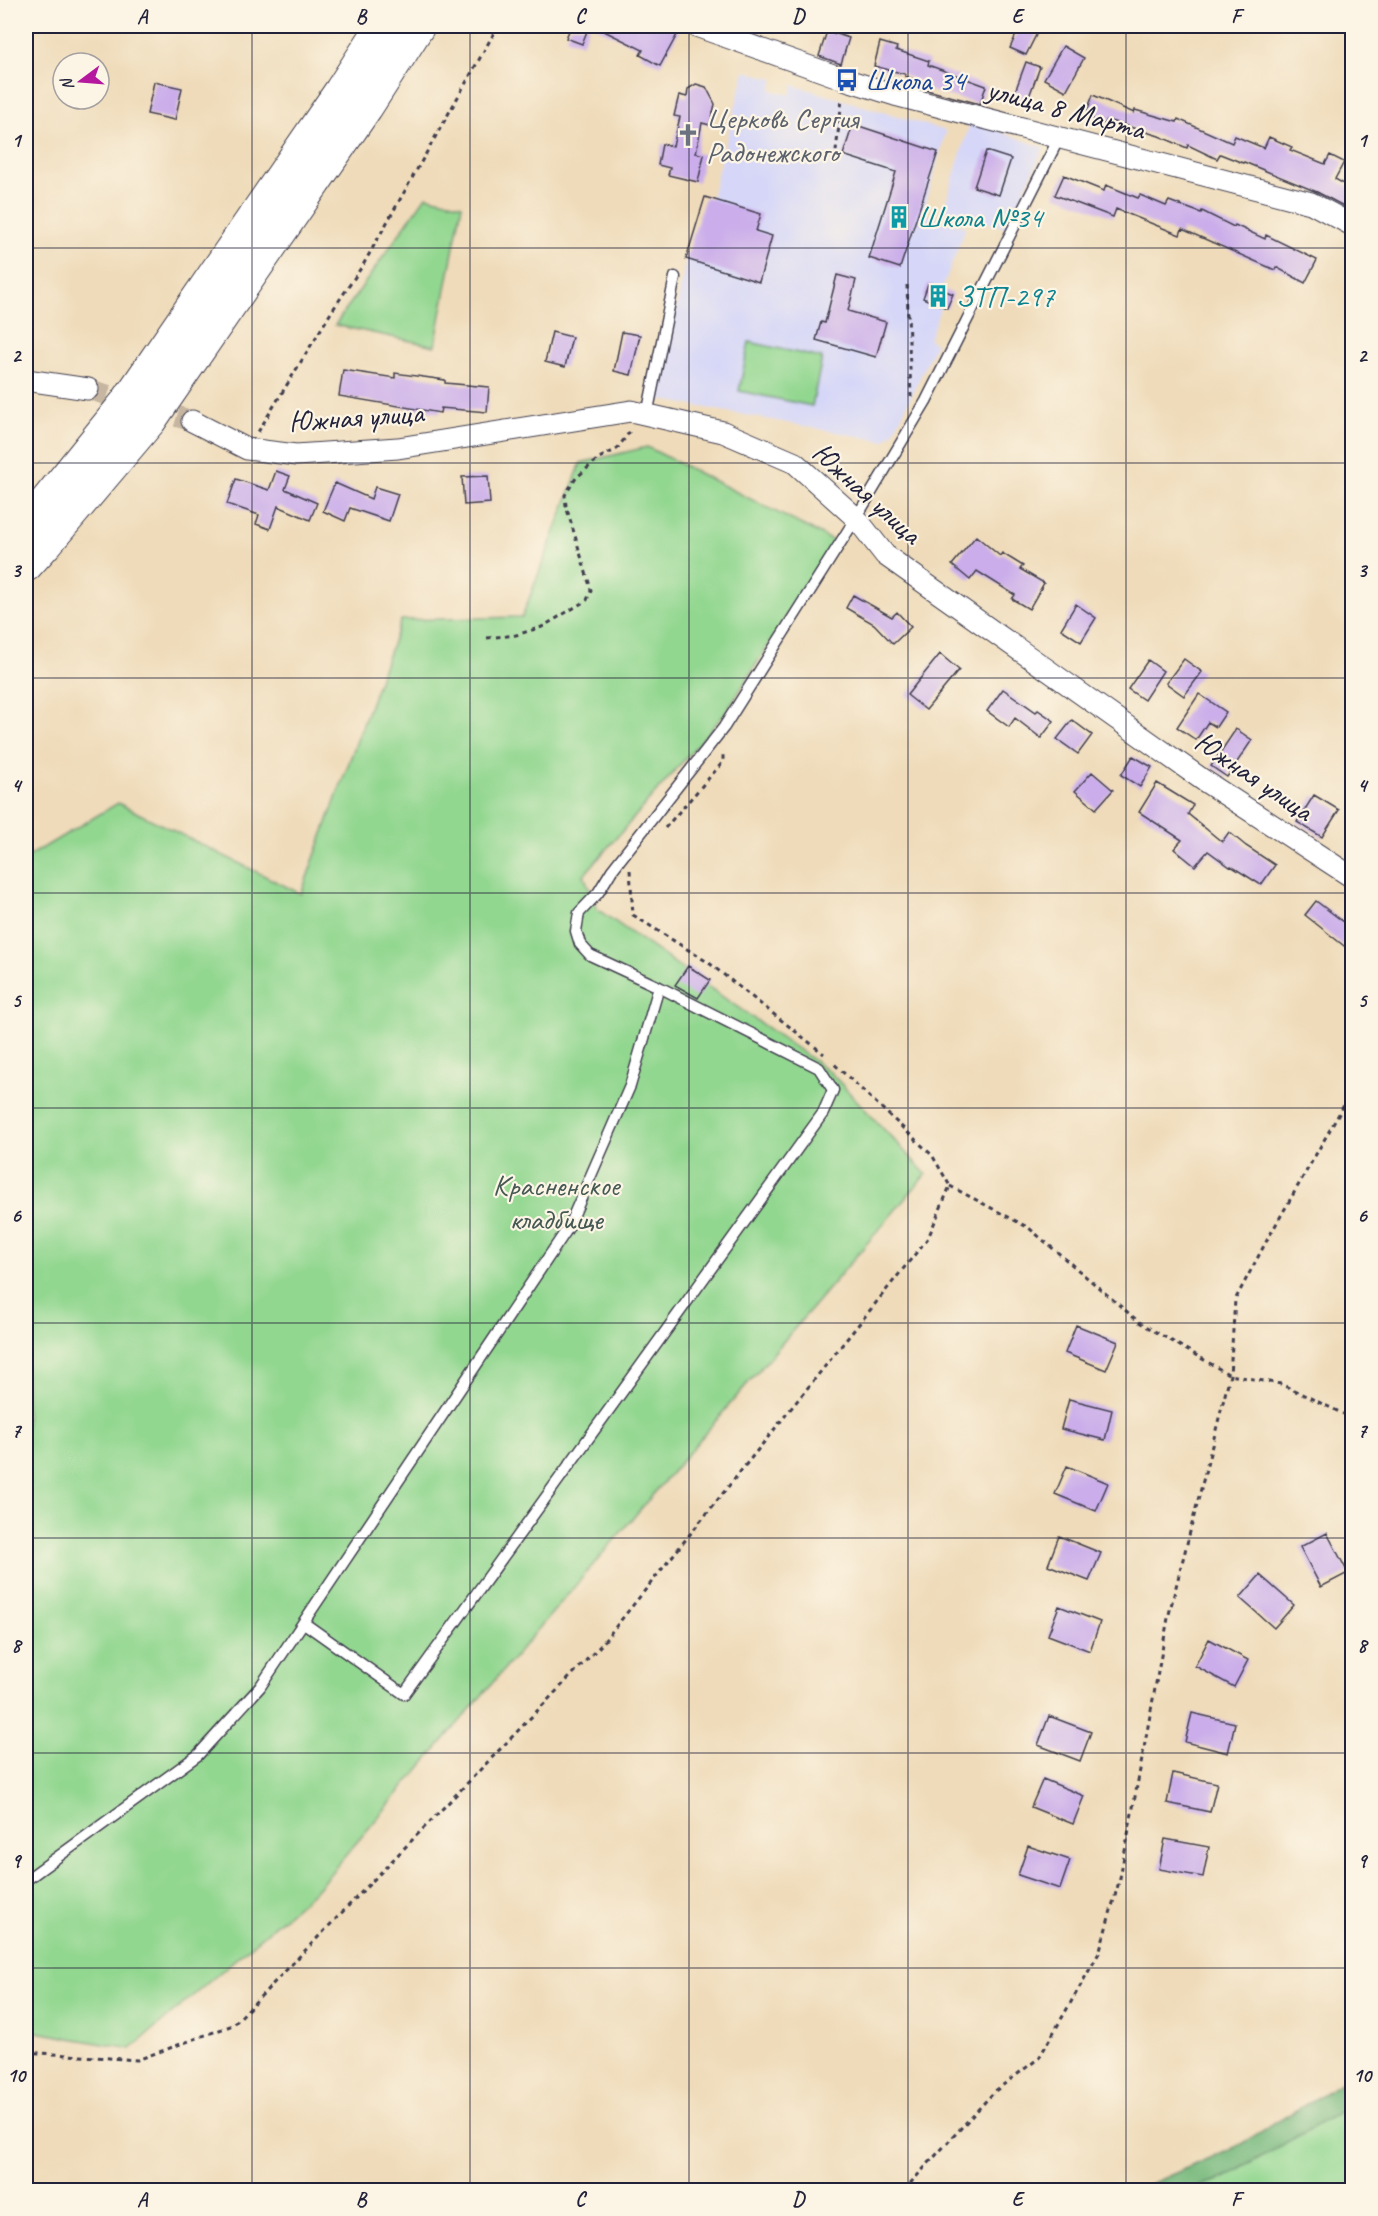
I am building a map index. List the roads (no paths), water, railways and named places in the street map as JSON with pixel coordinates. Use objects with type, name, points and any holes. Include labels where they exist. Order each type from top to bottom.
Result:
[{"type":"main road","points":[[26,527],[128,402],[383,26]]},
{"type":"main road","points":[[26,565],[150,420],[366,107],[418,26]]},
{"type":"street","name":"улица 8 Марта","points":[[696,26],[847,80],[896,95],[1060,136],[1165,167],[1311,203],[1353,225]]},
{"type":"street","points":[[26,380],[88,389]]},
{"type":"street","name":"Южная улица","points":[[192,421],[247,449],[296,455],[398,448],[631,411],[723,432],[795,463],[856,518],[885,555],[1203,780],[1353,876]]},
{"type":"lane","points":[[304,1623],[404,1694],[823,1113],[833,1090],[819,1068],[659,987],[590,955],[580,944],[576,931],[579,913],[598,893],[612,870],[724,727],[856,518],[917,416],[1060,136]]},
{"type":"lane","points":[[647,415],[675,277]]},
{"type":"lane","points":[[26,1880],[198,1755],[260,1687],[568,1228],[630,1086],[659,987]]},
{"type":"tunnel","points":[[88,389],[192,421]]},
{"type":"place","name":"Школа 34","points":[[847,80]]},
{"type":"place","name":"Церковь Сергия Радонежского","points":[[688,135]]},
{"type":"place","name":"Школа №34","points":[[899,217]]},
{"type":"place","name":"ЗТП-297","points":[[938,296]]},
{"type":"park label","name":"Красненское кладбище","points":[[556,1202]]}]
